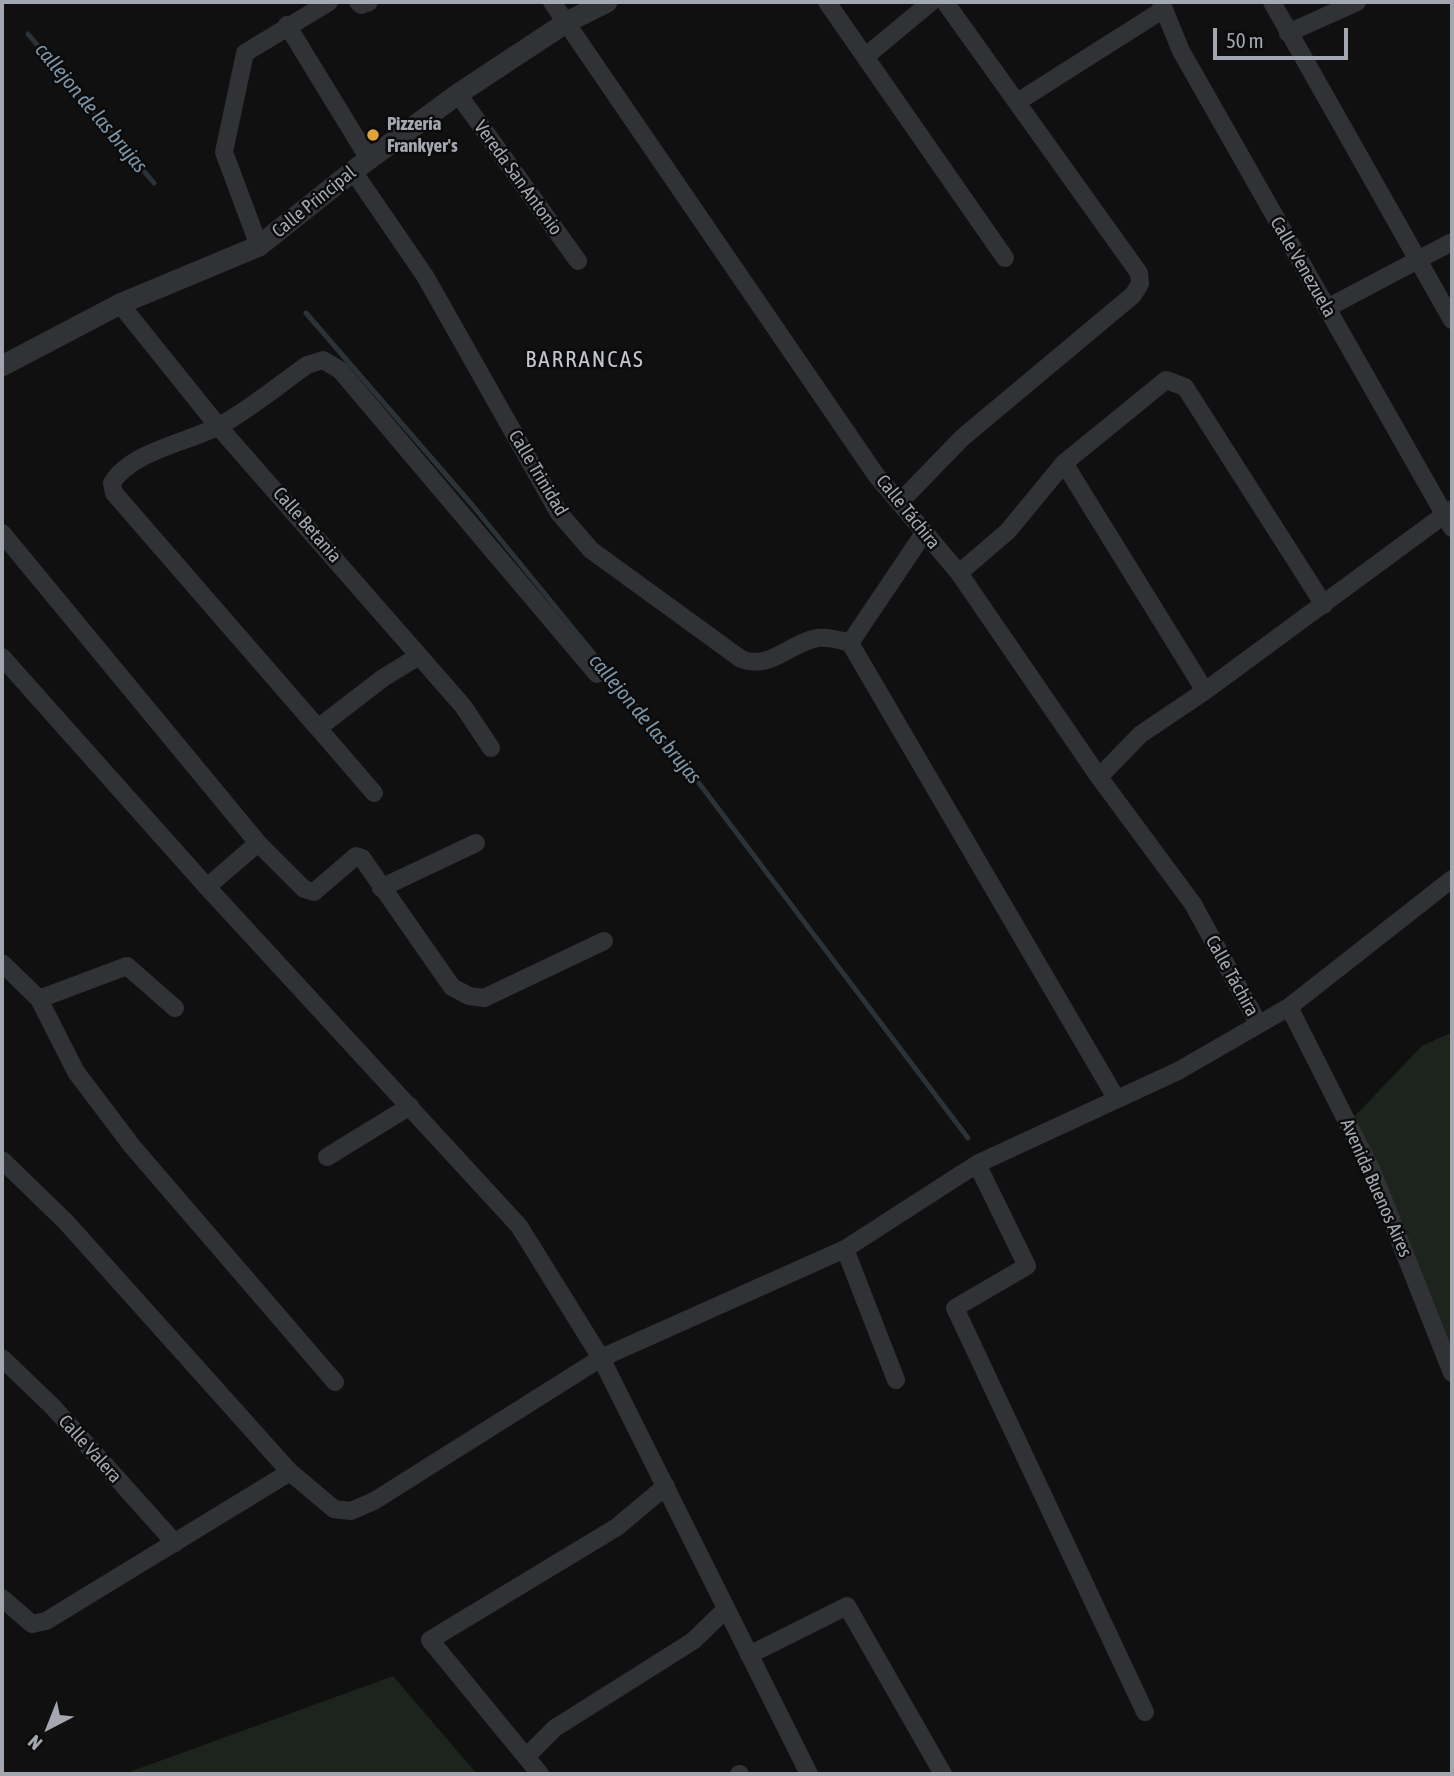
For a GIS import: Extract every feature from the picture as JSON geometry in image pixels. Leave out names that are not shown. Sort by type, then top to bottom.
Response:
[{"type":"street","points":[[259,246],[224,152],[245,54],[287,25],[329,2]]},
{"type":"street","points":[[358,2],[361,5],[369,2]]},
{"type":"street","name":"Calle Táchira","points":[[552,2],[876,475],[959,573],[1099,777],[1193,904],[1258,1023]]},
{"type":"street","name":"Calle Principal","points":[[2,366],[120,304],[259,246],[361,165],[458,94],[567,22],[607,2]]},
{"type":"street","points":[[827,2],[1006,258]]},
{"type":"street","points":[[866,56],[931,2]]},
{"type":"street","points":[[900,502],[962,438],[1133,295],[1140,284],[1139,273],[1019,101],[945,2]]},
{"type":"street","points":[[1272,2],[1452,320]]},
{"type":"street","points":[[1288,33],[1357,2]]},
{"type":"street","points":[[1019,101],[1163,5]]},
{"type":"street","name":"Calle Venezuela","points":[[1163,5],[1181,51],[1450,517]]},
{"type":"street","points":[[287,25],[361,165]]},
{"type":"street","name":"Vereda San Antonio","points":[[458,94],[578,261]]},
{"type":"street","name":"Calle Trinidad","points":[[361,165],[559,513],[591,550],[741,659],[753,664],[766,662],[815,638],[832,638],[850,643]]},
{"type":"street","points":[[1327,308],[1452,242]]},
{"type":"street","name":"Calle Betania","points":[[120,304],[218,426],[463,706],[491,748]]},
{"type":"street","points":[[374,793],[114,493],[112,483],[118,472],[171,444],[218,426],[307,365],[323,360],[340,370],[597,674]]},
{"type":"street","points":[[959,573],[1008,531],[1064,463],[1166,380],[1175,381],[1185,387],[1324,605]]},
{"type":"street","points":[[1064,463],[1205,691]]},
{"type":"street","points":[[1099,777],[1141,734],[1450,517]]},
{"type":"street","points":[[2,533],[258,843],[309,892],[359,856],[453,987],[469,996],[484,998],[604,941]]},
{"type":"street","points":[[924,533],[850,643],[1116,1098]]},
{"type":"street","points":[[318,728],[383,678],[419,656]]},
{"type":"street","points":[[2,657],[207,887],[519,1226],[601,1358],[810,1774]]},
{"type":"street","points":[[207,887],[258,843]]},
{"type":"street","points":[[381,888],[476,843]]},
{"type":"street","points":[[2,1160],[66,1222],[290,1472],[334,1508],[351,1511],[373,1501],[601,1358],[845,1249],[977,1164],[1178,1071],[1289,1007],[1452,879]]},
{"type":"street","points":[[2,963],[39,999],[76,1072],[132,1146],[335,1382]]},
{"type":"street","points":[[39,999],[127,965],[175,1008]]},
{"type":"street","name":"Avenida Buenos Aires","points":[[1289,1007],[1372,1171],[1452,1373]]},
{"type":"street","points":[[327,1157],[410,1106]]},
{"type":"street","points":[[977,1164],[1027,1266],[955,1308],[1144,1712]]},
{"type":"street","points":[[845,1249],[896,1381]]},
{"type":"street","name":"Calle Valera","points":[[2,1358],[53,1407],[175,1543]]},
{"type":"street","points":[[2,1598],[32,1624],[46,1621],[290,1472]]},
{"type":"street","points":[[540,1774],[430,1640],[617,1527],[666,1486]]},
{"type":"street","points":[[749,1656],[847,1606],[943,1774]]},
{"type":"street","points":[[526,1757],[555,1728],[693,1641],[726,1608]]},
{"type":"shaded area","points":[[1452,1032],[1452,1373],[1348,1123],[1422,1046]]},
{"type":"shaded area","points":[[393,1676],[477,1774],[124,1774]]},
{"type":"waterway","name":"callejon de las brujas","points":[[28,34],[154,183]]},
{"type":"waterway","name":"callejon de las brujas","points":[[306,313],[473,506],[692,774],[968,1138]]},
{"type":"place","name":"Pizzería Frankyer's","points":[[373,135]]},
{"type":"district","name":"BARRANCAS","points":[[585,360]]}]
